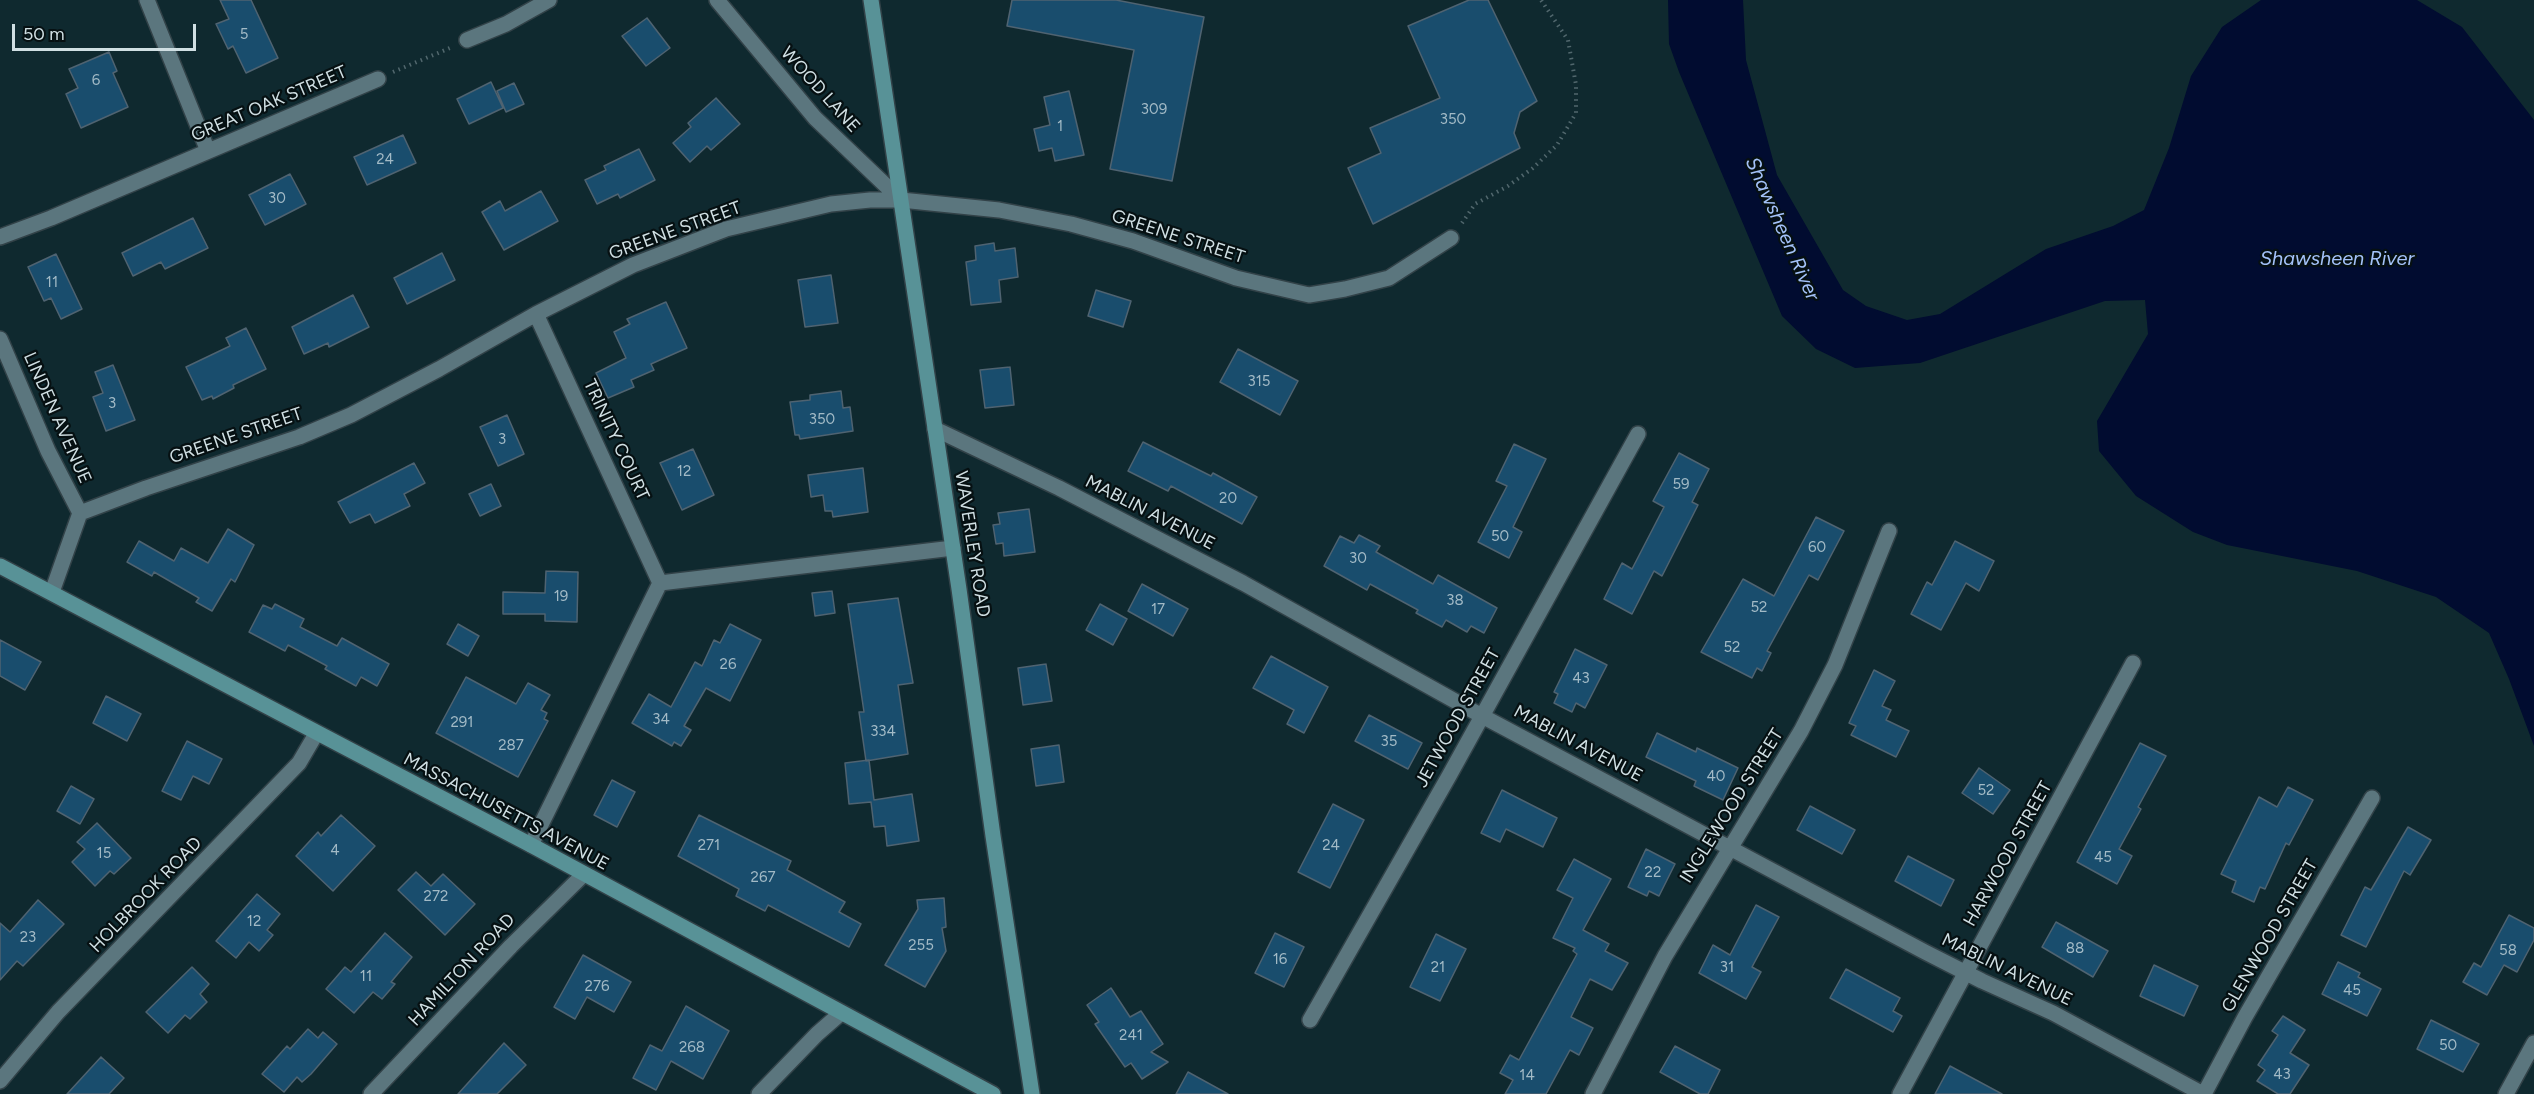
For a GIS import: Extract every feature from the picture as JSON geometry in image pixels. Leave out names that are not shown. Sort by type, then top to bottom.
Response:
[{"type":"main road","name":"WAVERLEY ROAD","points":[[871,0],[1032,1094]]},
{"type":"main road","name":"MASSACHUSETTS AVENUE","points":[[0,566],[531,845],[993,1094]]},
{"type":"street","points":[[147,0],[208,151]]},
{"type":"street","points":[[467,40],[506,24],[549,0]]},
{"type":"street","name":"WOOD LANE","points":[[717,0],[815,118],[901,200]]},
{"type":"street","name":"GREAT OAK STREET","points":[[0,237],[51,218],[378,79]]},
{"type":"street","name":"GREENE STREET","points":[[80,513],[299,437],[351,415],[536,314],[633,265],[726,229],[831,204],[901,200],[992,208],[1071,224],[1133,241],[1236,278],[1309,295],[1389,278],[1451,238]]},
{"type":"street","name":"TRINITY COURT","points":[[536,314],[660,583]]},
{"type":"street","name":"LINDEN AVENUE","points":[[0,339],[48,451],[80,513]]},
{"type":"street","name":"MABLIN AVENUE","points":[[935,429],[1059,488],[1243,583],[1482,716],[1966,973],[2053,1013],[2203,1094]]},
{"type":"street","name":"JETWOOD STREET","points":[[1310,1020],[1638,434]]},
{"type":"street","points":[[52,592],[80,513]]},
{"type":"street","name":"INGLEWOOD STREET","points":[[1593,1094],[1665,956],[1790,752],[1832,674],[1889,531]]},
{"type":"street","points":[[531,845],[660,583],[953,548]]},
{"type":"street","name":"HARWOOD STREET","points":[[1900,1094],[2133,663]]},
{"type":"street","name":"HOLBROOK ROAD","points":[[0,1081],[58,1012],[214,854],[299,763],[316,734]]},
{"type":"street","name":"GLENWOOD STREET","points":[[2203,1094],[2372,798]]},
{"type":"street","name":"HAMILTON ROAD","points":[[370,1094],[511,946],[584,874]]},
{"type":"street","points":[[759,1094],[841,1013]]},
{"type":"street","points":[[2506,1094],[2534,1043]]},
{"type":"path","points":[[1451,238],[1475,204],[1508,186],[1533,168],[1557,145],[1576,113],[1576,85],[1568,40],[1541,0]]},
{"type":"path","points":[[378,79],[467,40]]},
{"type":"water","name":"Shawsheen River","points":[[1668,0],[1743,0],[1746,60],[1777,175],[1843,290],[1866,306],[1907,320],[1940,314],[2046,249],[2113,226],[2144,210],[2169,148],[2191,76],[2222,27],[2261,0],[2417,0],[2462,27],[2534,120],[2534,746],[2489,633],[2436,597],[2357,571],[2227,545],[2193,532],[2136,496],[2099,451],[2097,421],[2148,334],[2145,300],[2105,301],[1920,363],[1855,368],[1816,349],[1782,316],[1679,72],[1669,44]]},
{"type":"building","points":[[220,0],[251,0],[278,58],[246,73],[233,46],[228,49],[216,24],[229,19]]},
{"type":"building","points":[[1012,0],[1116,0],[1204,17],[1172,181],[1110,169],[1134,50],[1007,26]]},
{"type":"building","points":[[1469,0],[1488,0],[1537,101],[1520,112],[1514,133],[1520,148],[1373,224],[1348,168],[1381,153],[1370,128],[1440,98],[1408,26]]},
{"type":"building","points":[[647,18],[670,48],[646,66],[622,36]]},
{"type":"building","points":[[109,52],[117,71],[113,73],[128,107],[81,128],[66,94],[78,88],[69,69]]},
{"type":"building","points":[[491,82],[503,108],[469,124],[457,99]]},
{"type":"building","points":[[514,83],[524,104],[506,112],[497,91]]},
{"type":"building","points":[[1069,91],[1084,155],[1055,161],[1052,148],[1039,151],[1034,129],[1050,125],[1044,97]]},
{"type":"building","points":[[716,98],[740,124],[711,150],[707,146],[690,162],[673,143],[691,127],[688,123]]},
{"type":"building","points":[[403,135],[416,163],[367,185],[354,157]]},
{"type":"building","points":[[639,149],[655,180],[620,198],[618,194],[597,204],[585,180],[606,170],[604,166]]},
{"type":"building","points":[[290,174],[306,204],[265,225],[249,195]]},
{"type":"building","points":[[541,191],[558,221],[504,250],[482,212],[500,201],[505,211]]},
{"type":"building","points":[[193,218],[208,248],[165,269],[161,262],[133,276],[122,253]]},
{"type":"building","points":[[994,243],[995,251],[1015,248],[1018,277],[999,280],[1001,302],[971,305],[966,262],[976,260],[975,246]]},
{"type":"building","points":[[442,253],[455,280],[407,304],[394,278]]},
{"type":"building","points":[[56,254],[82,309],[61,319],[51,298],[44,301],[28,267]]},
{"type":"building","points":[[831,275],[838,323],[805,327],[798,280]]},
{"type":"building","points":[[1096,290],[1131,301],[1123,327],[1088,316]]},
{"type":"building","points":[[353,295],[369,327],[329,347],[328,343],[304,354],[292,327]]},
{"type":"building","points":[[666,302],[687,348],[651,364],[654,370],[631,380],[634,387],[608,398],[596,373],[626,358],[614,332],[630,324],[627,319]]},
{"type":"building","points":[[246,328],[266,369],[233,385],[234,388],[213,399],[212,396],[202,400],[186,367],[230,346],[226,338]]},
{"type":"building","points":[[1238,349],[1298,381],[1280,415],[1220,382]]},
{"type":"building","points":[[113,365],[135,420],[106,431],[93,397],[103,393],[95,372]]},
{"type":"building","points":[[1010,367],[1014,405],[985,408],[980,370]]},
{"type":"building","points":[[841,391],[843,408],[850,407],[853,431],[800,439],[799,435],[795,435],[790,402],[810,400],[810,395]]},
{"type":"building","points":[[507,415],[524,454],[498,466],[480,427]]},
{"type":"building","points":[[1143,442],[1211,476],[1213,473],[1257,497],[1242,524],[1171,486],[1168,491],[1128,471]]},
{"type":"building","points":[[1514,444],[1546,459],[1513,527],[1522,532],[1509,558],[1478,542],[1507,486],[1496,481]]},
{"type":"building","points":[[693,449],[714,495],[682,510],[660,463]]},
{"type":"building","points":[[1679,453],[1709,469],[1692,502],[1698,505],[1662,576],[1654,571],[1632,614],[1604,599],[1622,563],[1632,569],[1664,507],[1653,501]]},
{"type":"building","points":[[414,463],[425,483],[404,494],[410,506],[375,523],[370,514],[350,523],[338,502]]},
{"type":"building","points":[[863,468],[868,512],[833,517],[832,511],[825,511],[823,495],[811,497],[808,475]]},
{"type":"building","points":[[491,484],[501,506],[480,516],[469,494]]},
{"type":"building","points":[[1029,509],[1035,552],[1004,556],[1003,543],[996,544],[993,525],[1000,524],[998,513]]},
{"type":"building","points":[[1816,517],[1844,531],[1818,580],[1809,575],[1767,651],[1771,653],[1762,671],[1757,668],[1752,678],[1701,652],[1743,579],[1774,596]]},
{"type":"building","points":[[228,529],[254,545],[235,582],[231,579],[212,611],[196,602],[199,598],[154,572],[152,576],[127,562],[139,541],[174,561],[181,548],[208,563]]},
{"type":"building","points":[[1359,535],[1380,546],[1376,552],[1433,584],[1438,575],[1497,608],[1484,633],[1471,626],[1467,632],[1446,620],[1442,627],[1416,613],[1418,610],[1370,584],[1367,590],[1324,566],[1340,536],[1354,543]]},
{"type":"building","points":[[1955,541],[1994,561],[1979,591],[1966,583],[1941,630],[1911,614],[1927,582],[1932,585]]},
{"type":"building","points":[[546,571],[578,572],[577,622],[545,621],[545,614],[503,614],[503,592],[545,593]]},
{"type":"building","points":[[1142,584],[1188,609],[1173,636],[1128,611]]},
{"type":"building","points":[[832,591],[835,613],[815,616],[812,593]]},
{"type":"building","points":[[898,598],[913,683],[898,685],[908,754],[866,761],[859,712],[864,712],[848,604]]},
{"type":"building","points":[[275,604],[304,619],[300,627],[337,646],[342,638],[389,664],[377,686],[361,677],[356,686],[325,669],[327,666],[288,645],[285,651],[249,632],[263,605],[272,609]]},
{"type":"building","points":[[1100,604],[1127,619],[1113,645],[1086,630]]},
{"type":"building","points":[[458,624],[479,636],[468,656],[447,644]]},
{"type":"building","points":[[730,624],[761,640],[730,701],[706,688],[684,726],[691,730],[681,746],[674,742],[672,746],[632,723],[649,694],[671,707],[695,662],[702,666],[714,640],[720,643]]},
{"type":"building","points":[[0,640],[41,662],[25,690],[0,676]]},
{"type":"building","points":[[1575,649],[1607,665],[1585,708],[1576,703],[1572,712],[1554,703],[1558,694],[1554,692]]},
{"type":"building","points":[[1271,656],[1328,687],[1304,733],[1287,724],[1294,710],[1253,688]]},
{"type":"building","points":[[1046,664],[1052,701],[1023,705],[1018,668]]},
{"type":"building","points":[[1874,670],[1895,681],[1882,706],[1891,710],[1886,720],[1909,731],[1896,757],[1851,735],[1856,726],[1849,723]]},
{"type":"building","points":[[466,677],[516,704],[528,683],[550,695],[541,710],[547,713],[544,719],[548,721],[518,777],[436,733]]},
{"type":"building","points":[[106,696],[141,714],[127,741],[93,723]]},
{"type":"building","points":[[1369,715],[1422,743],[1408,769],[1355,741]]},
{"type":"building","points":[[1657,733],[1696,752],[1697,748],[1738,768],[1723,800],[1694,786],[1696,781],[1646,757]]},
{"type":"building","points":[[187,741],[222,759],[209,784],[193,776],[181,800],[162,791]]},
{"type":"building","points":[[2140,743],[2166,756],[2138,807],[2141,809],[2119,849],[2132,856],[2117,884],[2077,862]]},
{"type":"building","points":[[1059,745],[1064,782],[1036,786],[1031,749]]},
{"type":"building","points":[[869,760],[874,800],[912,794],[919,841],[887,846],[885,826],[874,827],[871,802],[849,804],[845,763]]},
{"type":"building","points":[[1979,768],[2010,790],[1993,814],[1962,793]]},
{"type":"building","points":[[612,780],[635,792],[617,827],[594,815]]},
{"type":"building","points":[[71,786],[94,799],[80,824],[57,811]]},
{"type":"building","points":[[2288,787],[2313,800],[2289,845],[2286,843],[2265,889],[2260,887],[2254,902],[2232,892],[2236,881],[2221,874],[2259,797],[2277,807]]},
{"type":"building","points":[[1502,790],[1557,818],[1543,847],[1506,829],[1500,842],[1481,833]]},
{"type":"building","points":[[1333,804],[1364,820],[1330,888],[1298,872]]},
{"type":"building","points":[[1810,806],[1855,830],[1842,854],[1797,830]]},
{"type":"building","points":[[341,815],[375,846],[333,891],[296,856],[318,832],[321,836]]},
{"type":"building","points":[[699,815],[791,861],[787,870],[845,902],[839,912],[861,924],[849,947],[768,905],[765,911],[736,896],[739,889],[678,856]]},
{"type":"building","points":[[97,823],[131,858],[114,874],[110,871],[95,886],[72,862],[85,849],[77,842]]},
{"type":"building","points":[[2408,827],[2431,840],[2410,875],[2404,871],[2366,947],[2341,935],[2365,887],[2371,890]]},
{"type":"building","points":[[1646,849],[1675,864],[1659,896],[1649,891],[1647,896],[1628,887]]},
{"type":"building","points":[[1908,856],[1954,880],[1941,906],[1895,881]]},
{"type":"building","points":[[1574,859],[1611,879],[1583,930],[1609,944],[1605,951],[1628,963],[1612,990],[1590,979],[1571,1017],[1593,1028],[1579,1055],[1570,1050],[1546,1094],[1505,1094],[1513,1080],[1500,1073],[1510,1055],[1519,1060],[1577,954],[1573,951],[1575,948],[1553,938],[1573,898],[1557,890]]},
{"type":"building","points":[[416,872],[431,886],[443,874],[475,904],[445,935],[398,890]]},
{"type":"building","points":[[257,894],[280,914],[267,930],[273,935],[259,951],[249,942],[236,958],[216,941]]},
{"type":"building","points":[[944,898],[946,927],[942,928],[946,951],[925,987],[885,965],[918,909],[917,900]]},
{"type":"building","points":[[38,900],[64,924],[23,966],[17,961],[0,980],[0,923],[10,932]]},
{"type":"building","points":[[1756,905],[1779,917],[1752,967],[1761,972],[1746,999],[1699,973],[1713,945],[1730,955]]},
{"type":"building","points":[[2509,915],[2534,928],[2534,940],[2517,972],[2504,965],[2487,995],[2463,982],[2474,963],[2481,967]]},
{"type":"building","points":[[2056,922],[2108,951],[2093,977],[2042,947]]},
{"type":"building","points":[[385,933],[412,957],[391,982],[395,984],[382,999],[373,992],[354,1013],[326,989],[345,967],[351,972]]},
{"type":"building","points":[[1275,933],[1304,947],[1284,987],[1255,973]]},
{"type":"building","points":[[1436,934],[1466,949],[1440,1001],[1410,987]]},
{"type":"building","points":[[583,955],[631,982],[614,1012],[587,997],[575,1019],[554,1007]]},
{"type":"building","points":[[2338,962],[2360,973],[2358,977],[2381,989],[2367,1016],[2322,994]]},
{"type":"building","points":[[2154,965],[2198,986],[2184,1016],[2140,996]]},
{"type":"building","points":[[192,967],[209,984],[200,994],[207,1002],[190,1019],[185,1015],[168,1033],[146,1012]]},
{"type":"building","points":[[1846,969],[1900,998],[1893,1011],[1902,1016],[1893,1032],[1830,998]]},
{"type":"building","points":[[1111,988],[1130,1017],[1141,1011],[1163,1044],[1151,1052],[1168,1062],[1142,1079],[1131,1063],[1125,1067],[1095,1024],[1099,1022],[1087,1005]]},
{"type":"building","points":[[686,1006],[729,1031],[703,1079],[671,1061],[656,1090],[633,1078],[650,1045],[662,1051]]},
{"type":"building","points":[[2283,1016],[2305,1030],[2290,1053],[2309,1065],[2290,1094],[2278,1094],[2257,1081],[2265,1070],[2258,1065],[2278,1035],[2272,1031]]},
{"type":"building","points":[[2431,1020],[2479,1044],[2463,1072],[2417,1049]]},
{"type":"building","points":[[308,1029],[318,1038],[323,1032],[337,1044],[311,1074],[302,1082],[297,1077],[284,1092],[262,1074],[287,1046],[290,1049]]},
{"type":"building","points":[[504,1043],[526,1065],[497,1094],[458,1094]]},
{"type":"building","points":[[1675,1046],[1720,1070],[1708,1094],[1700,1094],[1660,1072]]},
{"type":"building","points":[[101,1057],[124,1078],[109,1094],[67,1094]]},
{"type":"building","points":[[1950,1066],[2002,1094],[1935,1094]]},
{"type":"building","points":[[1188,1072],[1228,1094],[1176,1094]]}]
